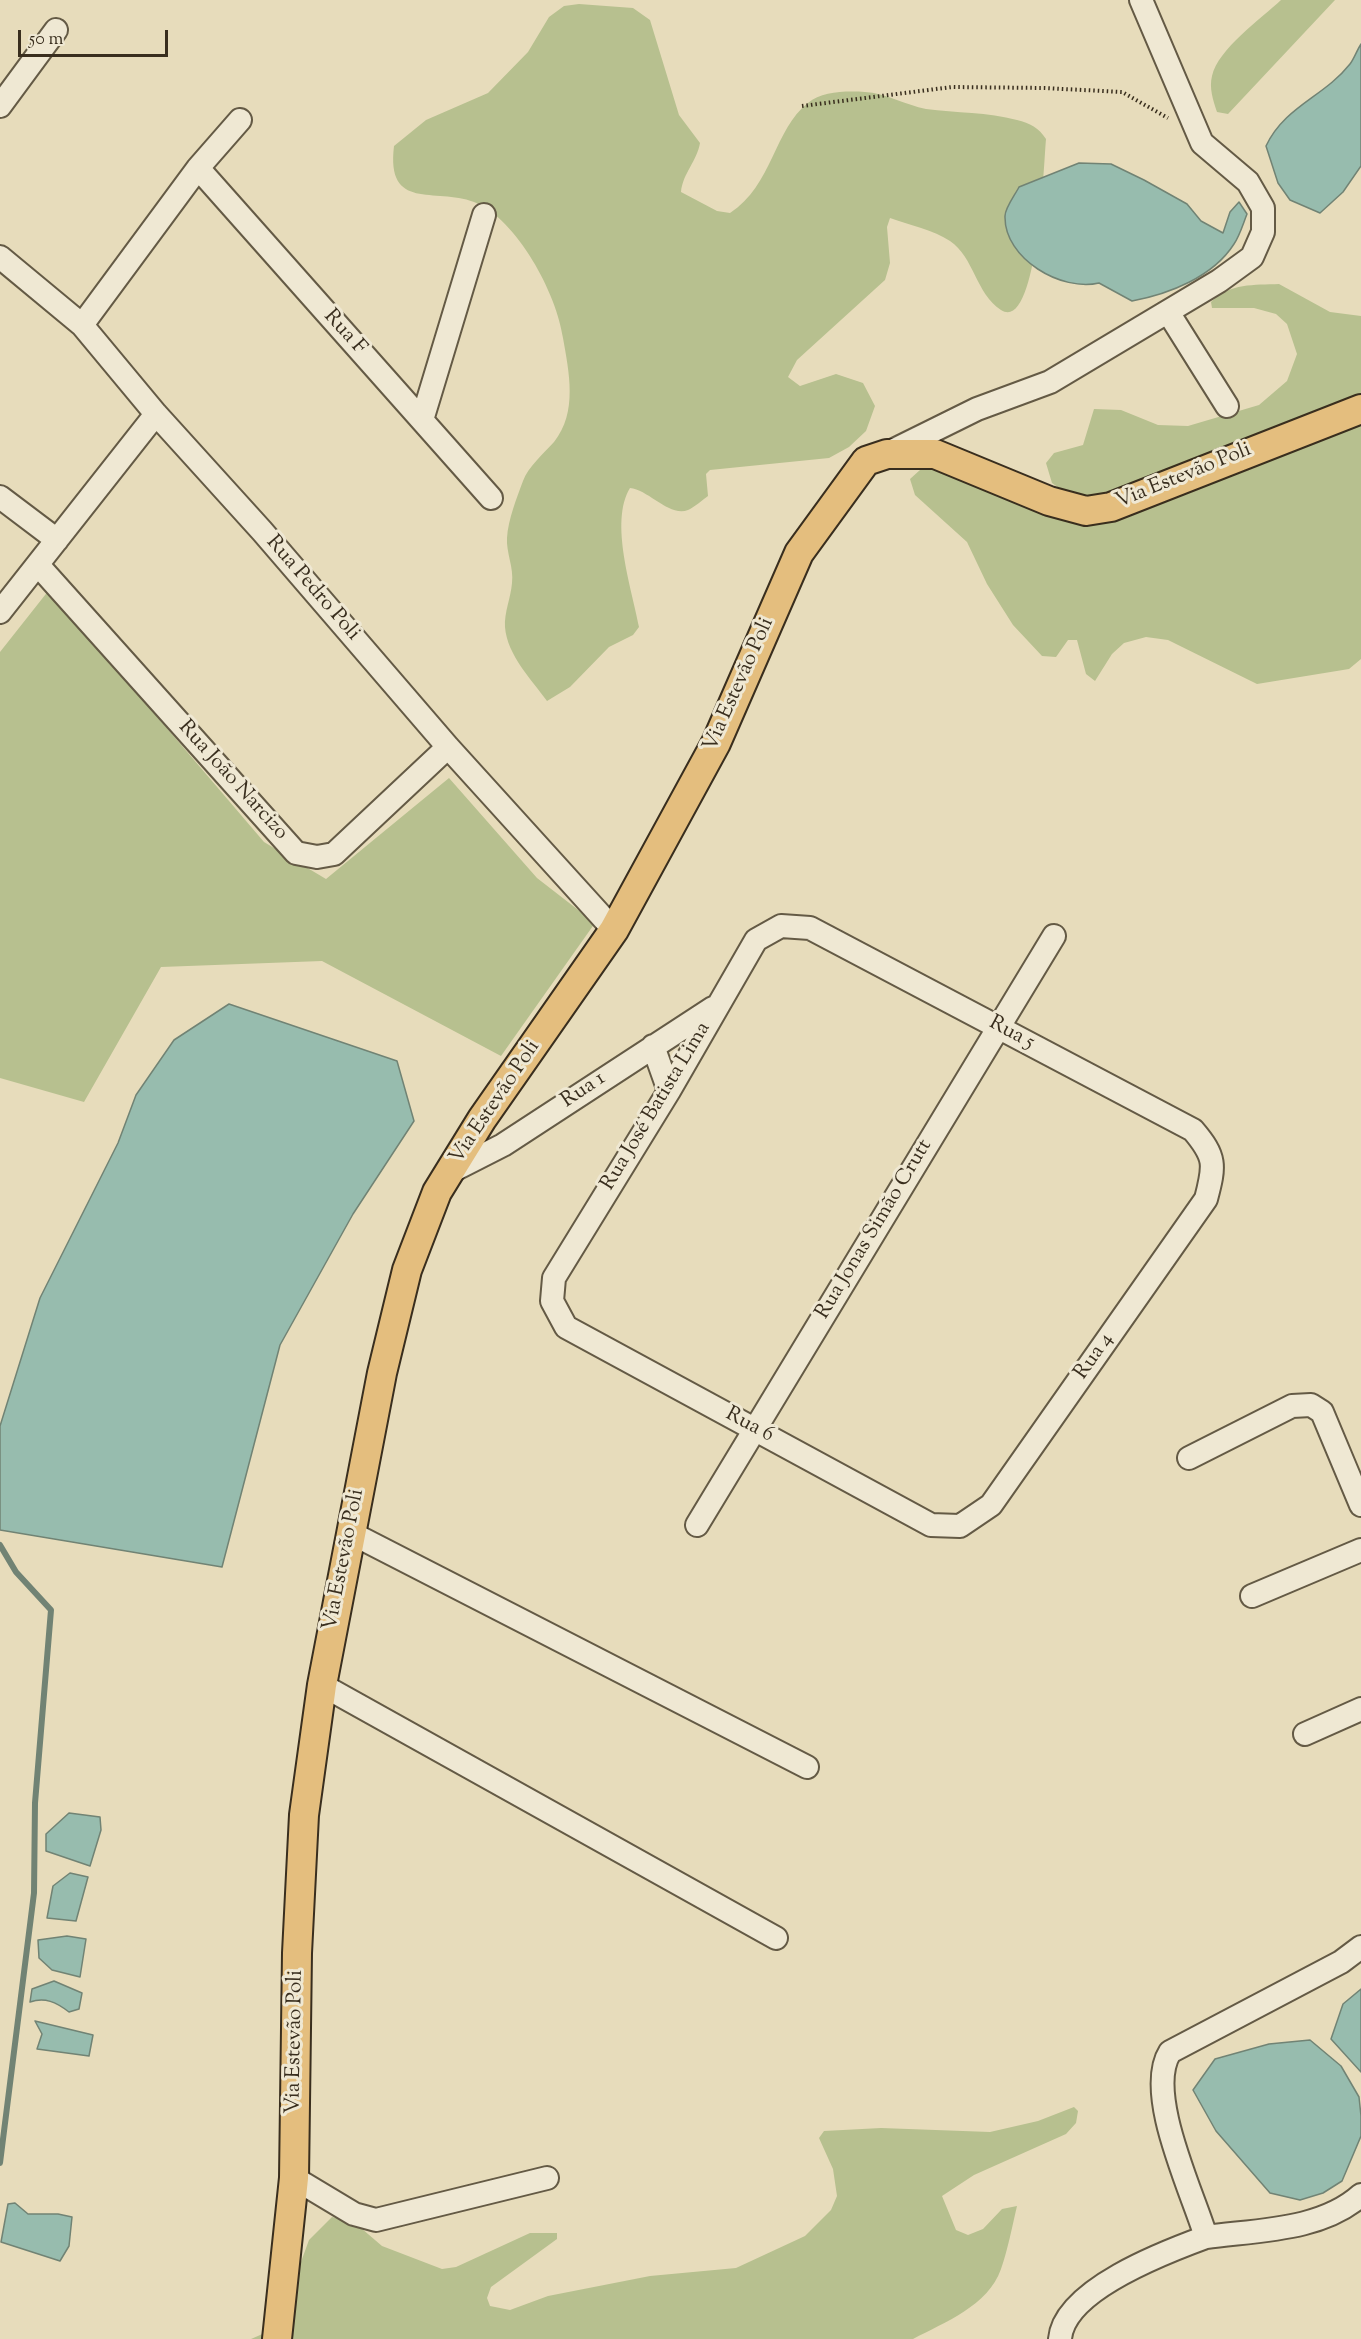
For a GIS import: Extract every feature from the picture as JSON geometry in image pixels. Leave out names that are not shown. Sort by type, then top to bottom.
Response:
[{"type":"main road","name":"Via Estevão Poli","points":[[277,2339],[294,2178],[297,1953],[304,1815],[322,1685],[349,1532],[381,1373],[407,1270],[437,1192],[482,1119],[614,930],[716,743],[799,553],[866,461],[887,454],[935,454],[1049,501],[1086,511],[1111,507],[1361,410]]},
{"type":"street","points":[[887,454],[977,408],[1050,382],[1219,281],[1252,256],[1263,232],[1263,208],[1248,182],[1202,143],[1142,5]]},
{"type":"street","points":[[0,106],[56,30]]},
{"type":"street","points":[[82,325],[198,168],[240,120]]},
{"type":"street","name":"Rua F","points":[[198,168],[491,498]]},
{"type":"street","points":[[422,420],[484,215]]},
{"type":"street","name":"Rua Pedro Poli","points":[[0,257],[82,325],[156,414],[262,531],[448,747],[614,930]]},
{"type":"street","points":[[1168,312],[1227,406]]},
{"type":"street","points":[[0,612],[156,414]]},
{"type":"street","points":[[0,497],[57,540]]},
{"type":"street","name":"Rua João Narcizo","points":[[38,565],[296,853],[317,857],[334,854],[448,747]]},
{"type":"street","name":"Rua José Batista Lima","points":[[552,1301],[554,1278],[669,1091],[756,940],[781,926]]},
{"type":"street","name":"Rua 5","points":[[781,926],[810,928],[1193,1130],[1210,1150],[1212,1175]]},
{"type":"street","name":"Rua Jonas Simão Crutt","points":[[697,1525],[1054,936]]},
{"type":"street","name":"Rua 1","points":[[450,1172],[503,1145],[716,1006]]},
{"type":"street","points":[[653,1046],[669,1091]]},
{"type":"street","name":"Rua 4","points":[[960,1526],[991,1505],[1206,1199],[1212,1175]]},
{"type":"street","name":"Rua 6","points":[[552,1301],[566,1327],[931,1525],[960,1526]]},
{"type":"street","points":[[1189,1458],[1292,1406],[1311,1405],[1322,1412],[1361,1505]]},
{"type":"street","points":[[349,1532],[807,1767]]},
{"type":"street","points":[[1252,1596],[1361,1550]]},
{"type":"street","points":[[322,1685],[776,1938]]},
{"type":"street","points":[[1305,1734],[1361,1710]]},
{"type":"street","points":[[1206,2236],[1167,2124],[1163,2083],[1166,2059],[1177,2047],[1341,1962],[1361,1947]]},
{"type":"street","points":[[294,2178],[354,2214],[376,2220],[547,2178]]},
{"type":"street","points":[[1060,2339],[1071,2310],[1091,2292],[1206,2236],[1314,2220],[1342,2210],[1361,2195]]},
{"type":"path","points":[[802,106],[952,87],[1044,88],[1122,92],[1170,119]]},
{"type":"green space","points":[[1281,0],[1335,0],[1228,114],[1217,112],[1211,85],[1212,76],[1222,55]]},
{"type":"green space","points":[[579,4],[633,8],[650,20],[679,115],[700,143],[684,179],[681,192],[717,211],[730,213],[744,201],[756,188],[797,114],[814,99],[827,94],[873,93],[926,109],[1006,117],[1030,124],[1046,139],[1037,241],[1031,272],[1023,296],[1013,310],[1001,310],[993,303],[980,285],[965,256],[950,241],[929,231],[890,218],[887,227],[890,263],[885,280],[797,360],[788,377],[800,386],[836,374],[863,383],[875,406],[866,431],[849,447],[829,458],[710,470],[706,474],[708,496],[688,510],[681,511],[666,507],[644,493],[630,488],[624,502],[622,537],[639,627],[633,635],[609,647],[570,687],[547,701],[521,667],[507,637],[505,622],[512,577],[507,538],[513,509],[525,476],[554,442],[566,418],[570,392],[569,378],[559,320],[544,280],[505,224],[490,211],[474,202],[416,193],[406,189],[398,180],[394,167],[394,146],[426,120],[488,93],[528,52],[549,17],[564,6]]},
{"type":"green space","points":[[1279,284],[1330,312],[1361,316],[1361,659],[1349,669],[1257,684],[1168,640],[1146,637],[1124,643],[1112,654],[1095,681],[1086,674],[1077,640],[1068,640],[1056,657],[1042,656],[1013,625],[987,584],[967,542],[915,495],[910,479],[930,461],[1081,504],[1052,483],[1046,463],[1054,453],[1083,445],[1094,409],[1121,410],[1158,425],[1188,426],[1259,405],[1287,381],[1297,354],[1287,324],[1276,314],[1254,308],[1212,308],[1211,302],[1234,288]]},
{"type":"green space","points":[[49,590],[264,842],[326,879],[449,778],[537,878],[595,923],[501,1056],[322,961],[161,967],[84,1102],[0,1078],[0,652]]},
{"type":"green space","points":[[1074,2107],[1078,2111],[1076,2123],[1066,2134],[974,2175],[942,2196],[956,2230],[968,2235],[983,2229],[1002,2209],[1017,2206],[1008,2246],[995,2282],[976,2303],[964,2312],[913,2339],[251,2339],[267,2332],[279,2322],[309,2240],[332,2217],[354,2222],[382,2246],[442,2269],[456,2267],[530,2233],[557,2233],[557,2239],[491,2287],[487,2298],[490,2306],[510,2310],[548,2296],[650,2276],[736,2268],[805,2236],[831,2210],[837,2196],[833,2169],[819,2138],[824,2131],[881,2128],[990,2132],[1038,2121]]},
{"type":"shaded area","points":[[1361,44],[1361,166],[1343,192],[1320,213],[1290,200],[1278,183],[1266,146],[1283,121],[1340,75],[1351,62]]},
{"type":"shaded area","points":[[1079,163],[1111,164],[1144,180],[1187,204],[1201,221],[1223,233],[1230,212],[1239,202],[1247,214],[1236,241],[1225,256],[1202,275],[1175,289],[1132,301],[1099,283],[1069,282],[1038,269],[1025,258],[1014,246],[1007,232],[1005,213],[1019,187]]},
{"type":"shaded area","points":[[229,1004],[397,1061],[414,1121],[353,1214],[280,1345],[222,1567],[0,1530],[0,1426],[40,1298],[118,1143],[136,1095],[174,1040]]},
{"type":"shaded area","points":[[69,1813],[100,1817],[101,1830],[90,1866],[46,1851],[46,1834]]},
{"type":"shaded area","points":[[70,1873],[88,1877],[76,1921],[47,1918],[53,1886]]},
{"type":"shaded area","points":[[67,1936],[86,1939],[80,1977],[52,1970],[39,1958],[38,1940]]},
{"type":"shaded area","points":[[54,1981],[82,1993],[79,2009],[69,2012],[50,2001],[30,2002],[32,1989]]},
{"type":"shaded area","points":[[1361,1989],[1361,2072],[1331,2039],[1343,2004]]},
{"type":"shaded area","points":[[35,2021],[93,2035],[89,2056],[37,2049],[42,2034]]},
{"type":"shaded area","points":[[1310,2040],[1341,2066],[1359,2097],[1361,2136],[1342,2181],[1323,2193],[1300,2200],[1270,2193],[1216,2131],[1193,2090],[1215,2059],[1269,2044]]},
{"type":"shaded area","points":[[15,2203],[28,2214],[58,2214],[72,2217],[69,2246],[60,2261],[1,2242],[8,2204]]},
{"type":"waterway","points":[[0,1545],[16,1572],[51,1610],[35,1803],[34,1893],[0,2163]]}]
